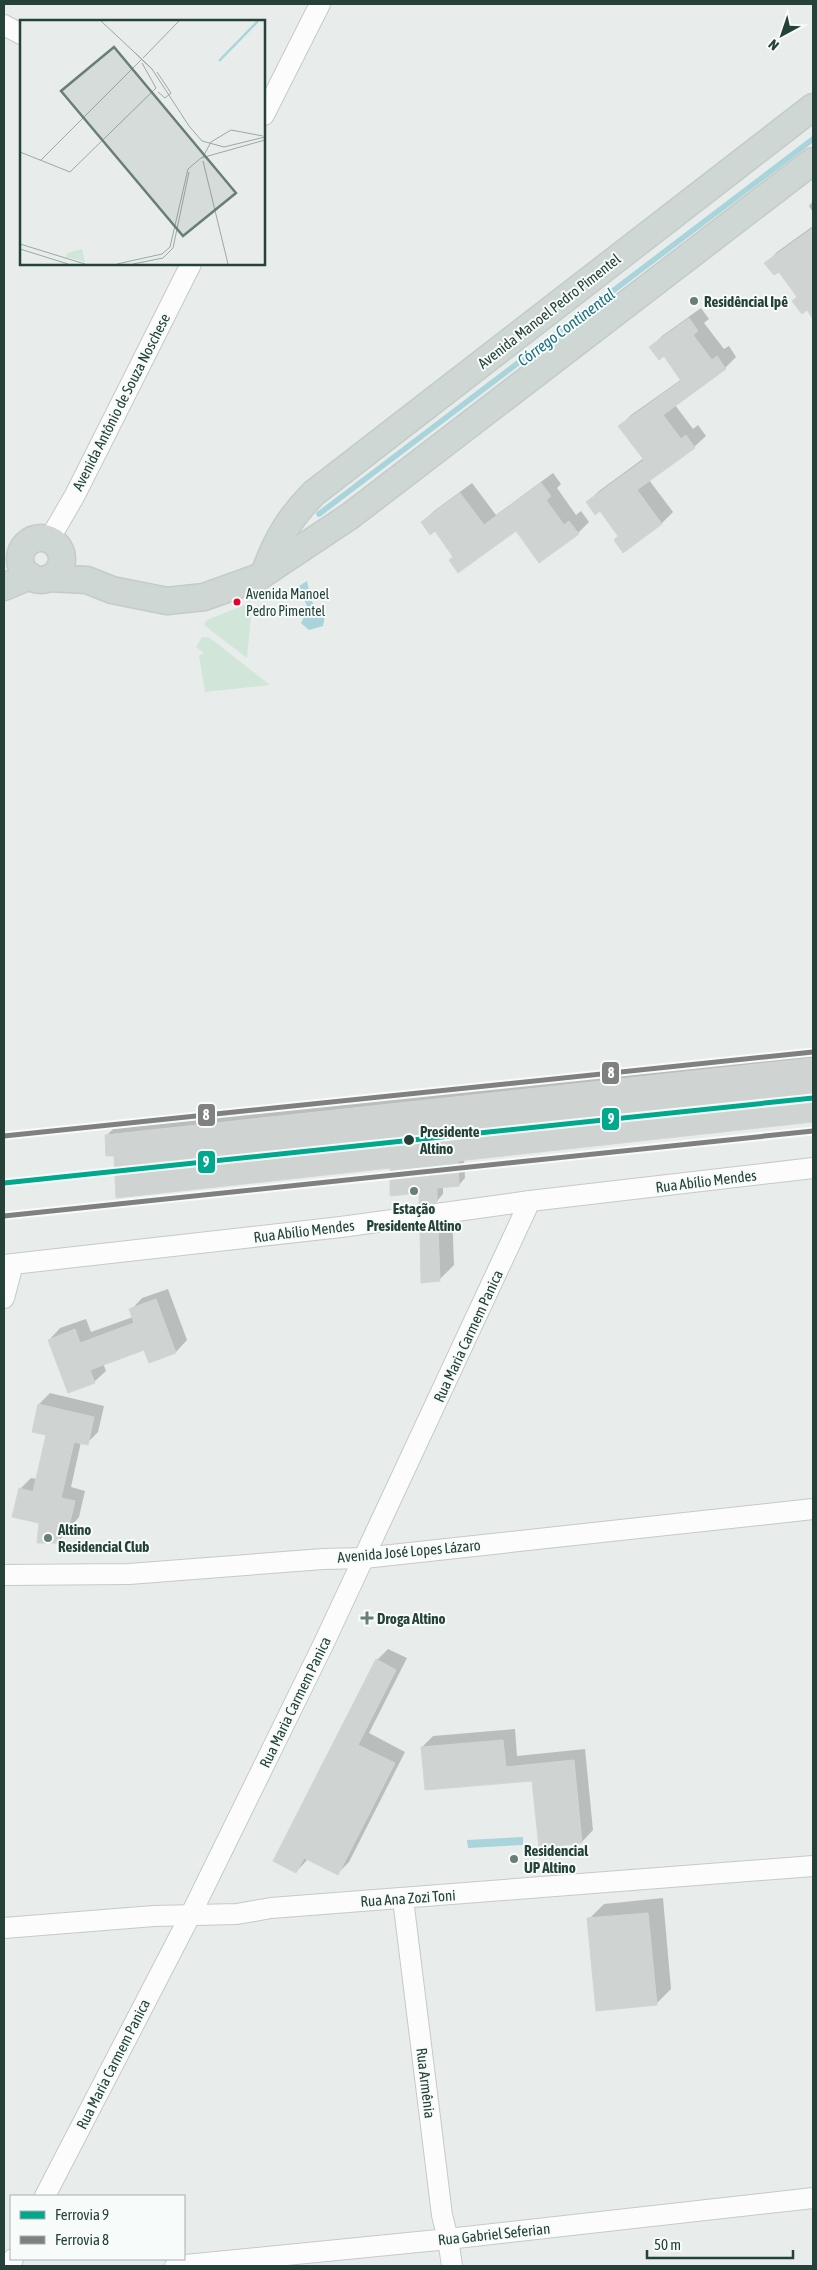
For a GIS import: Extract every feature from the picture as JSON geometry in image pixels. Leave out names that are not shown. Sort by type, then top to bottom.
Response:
[{"type":"main road","name":"Avenida Manoel Pedro Pimentel","points":[[265,572],[278,538],[289,520],[314,493],[813,107]]},
{"type":"main road","points":[[4,587],[34,558],[112,590],[167,601],[204,597],[224,591],[265,572],[350,516],[813,161]]},
{"type":"main road","points":[[289,520],[290,533],[296,552]]},
{"type":"main road","name":"Avenida Antônio de Souza Noschese","points":[[4,582],[34,558]]},
{"type":"street","points":[[265,113],[320,4]]},
{"type":"street","points":[[4,25],[20,33]]},
{"type":"street","name":"Avenida Antônio de Souza Noschese","points":[[34,558],[75,494],[190,265]]},
{"type":"street","name":"Rua Abílio Mendes","points":[[8,1264],[341,1227],[530,1201],[813,1168]]},
{"type":"street","name":"Rua Maria Carmem Panica","points":[[46,2195],[190,1916],[364,1558],[530,1201]]},
{"type":"street","points":[[4,1298],[8,1264]]},
{"type":"street","name":"Avenida José Lopes Lázaro","points":[[4,1575],[129,1574],[323,1559],[364,1558],[813,1509]]},
{"type":"street","name":"Rua Ana Zozi Toni","points":[[4,1928],[237,1914],[271,1908],[813,1866]]},
{"type":"street","name":"Rua Armênia","points":[[403,1898],[442,2215],[452,2266]]},
{"type":"street","name":"Rua Gabriel Seferian","points":[[175,2266],[448,2239],[813,2198]]},
{"type":"green space","points":[[249,603],[252,606],[247,658],[204,625],[207,620]]},
{"type":"green space","points":[[202,637],[210,638],[270,685],[205,692],[199,656],[204,653],[196,647]]},
{"type":"water","points":[[307,581],[312,601],[324,614],[325,618],[323,626],[309,630],[301,623],[308,609],[299,586]]},
{"type":"water","points":[[523,1837],[523,1845],[468,1848],[467,1840]]},
{"type":"building","points":[[813,228],[813,319],[807,310],[802,314],[792,301],[797,297],[779,272],[774,275],[764,263]]},
{"type":"building","points":[[689,318],[698,331],[693,335],[712,360],[717,356],[726,369],[663,415],[681,439],[686,435],[695,448],[637,490],[662,524],[623,553],[614,540],[618,536],[600,511],[595,515],[586,502],[644,460],[618,426],[681,381],[664,356],[659,360],[649,347]]},
{"type":"building","points":[[541,483],[551,496],[546,500],[564,525],[569,521],[579,534],[539,563],[516,531],[458,573],[449,560],[453,557],[435,531],[430,535],[421,522],[460,493],[484,525]]},
{"type":"building","points":[[813,1058],[813,1122],[458,1161],[459,1186],[437,1188],[437,1202],[419,1204],[419,1193],[390,1196],[390,1168],[116,1198],[114,1156],[106,1156],[105,1135]]},
{"type":"building","points":[[438,1226],[440,1281],[421,1283],[420,1228]]},
{"type":"building","points":[[156,1299],[176,1353],[149,1363],[144,1350],[90,1370],[95,1383],[68,1393],[48,1340],[75,1329],[80,1343],[134,1323],[129,1309]]},
{"type":"building","points":[[38,1404],[94,1417],[88,1445],[74,1442],[61,1498],[75,1501],[68,1530],[61,1528],[59,1543],[37,1543],[39,1523],[12,1517],[19,1488],[33,1492],[46,1435],[32,1432]]},
{"type":"building","points":[[376,1659],[396,1670],[358,1745],[395,1763],[338,1875],[304,1858],[296,1873],[273,1861]]},
{"type":"building","points":[[503,1740],[506,1767],[574,1760],[582,1843],[539,1848],[532,1781],[425,1790],[421,1747]]},
{"type":"building","points":[[648,1913],[657,2005],[596,2011],[587,1918]]},
{"type":"waterway","name":"Córrego Continental","points":[[319,514],[813,139]]},
{"type":"rail line","name":"8","points":[[4,1136],[813,1052]]},
{"type":"rail line","name":"9","points":[[4,1183],[813,1098]]},
{"type":"rail line","name":"8","points":[[4,1216],[813,1131]]},
{"type":"place","name":"Residêncial Ipê","points":[[694,301]]},
{"type":"place","name":"Avenida Manoel Pedro Pimentel","points":[[237,602]]},
{"type":"place","name":"Presidente Altino","points":[[409,1140]]},
{"type":"place","name":"Estação Presidente Altino","points":[[414,1191]]},
{"type":"place","name":"Altino Residencial Club","points":[[48,1538]]},
{"type":"place","name":"Droga Altino","points":[[367,1618]]},
{"type":"place","name":"Residencial UP Altino","points":[[514,1859]]}]
